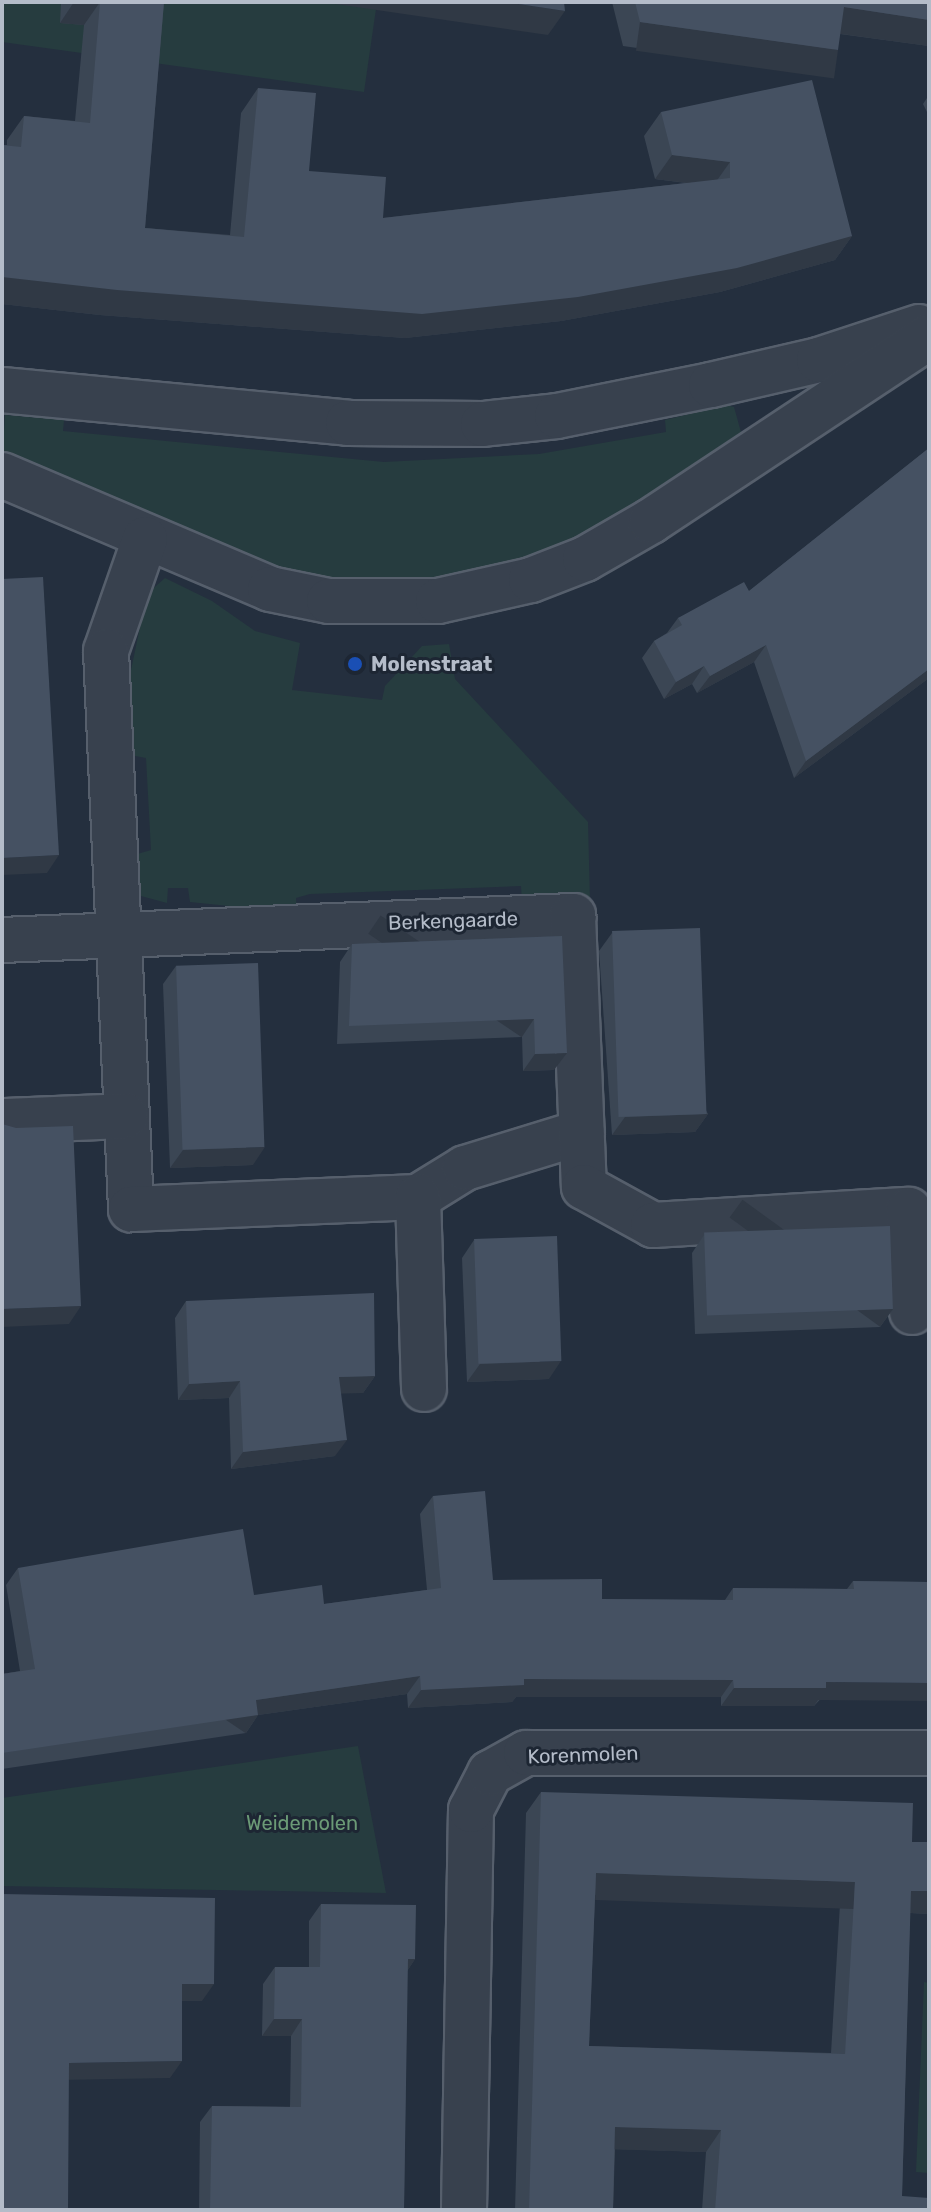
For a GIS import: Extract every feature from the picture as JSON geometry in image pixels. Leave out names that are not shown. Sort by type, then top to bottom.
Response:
[{"type":"street","points":[[2,390],[348,423],[483,424],[557,416],[711,385],[819,360],[929,323]]},
{"type":"street","points":[[2,475],[145,539],[270,589],[329,601],[438,601],[531,580],[585,559],[651,521],[929,337]]},
{"type":"street","points":[[145,539],[106,651],[131,1209],[418,1197],[465,1168],[582,1132]]},
{"type":"street","name":"Berkengaarde","points":[[2,940],[573,916],[584,1187],[653,1225],[909,1210],[912,1312]]},
{"type":"street","points":[[2,1121],[126,1116]]},
{"type":"street","points":[[418,1197],[424,1389]]},
{"type":"street","name":"Korenmolen","points":[[464,2210],[471,1810],[490,1773],[526,1753],[929,1753]]},
{"type":"green space","points":[[2,2],[377,2],[364,92],[2,42]]},
{"type":"green space","points":[[726,405],[734,407],[744,443],[627,521],[464,583],[305,582],[2,463],[5,415],[64,420],[63,431],[384,462],[539,454],[666,432],[665,420]]},
{"type":"green space","points":[[165,578],[212,601],[255,631],[300,643],[292,690],[382,700],[385,686],[422,646],[449,644],[455,679],[588,822],[590,901],[522,903],[521,886],[310,894],[296,898],[297,913],[190,902],[188,888],[168,888],[167,903],[141,896],[135,887],[134,855],[151,850],[146,758],[130,755],[131,670],[147,594]]},
{"type":"green space","name":"Weidemolen","points":[[358,1746],[386,1893],[2,1886],[2,1798]]},
{"type":"green space","points":[[924,1982],[929,1983],[929,2173],[916,2172]]},
{"type":"building","points":[[100,2],[164,2],[145,228],[244,237],[258,88],[316,93],[309,171],[386,177],[383,218],[730,178],[730,162],[672,155],[661,112],[812,80],[852,236],[737,268],[578,297],[422,314],[117,290],[2,277],[2,145],[21,147],[24,116],[90,123]]},
{"type":"building","points":[[505,2],[564,2],[565,11]]},
{"type":"building","points":[[635,2],[929,2],[929,20],[844,7],[838,50],[640,22]]},
{"type":"building","points":[[929,448],[929,669],[806,761],[766,645],[710,676],[704,666],[676,682],[654,641],[682,625],[678,618],[744,582],[749,591]]},
{"type":"building","points":[[43,577],[59,855],[2,858],[2,579]]},
{"type":"building","points":[[700,928],[706,1114],[619,1117],[612,931]]},
{"type":"building","points":[[562,936],[567,1053],[535,1054],[534,1019],[349,1026],[352,944]]},
{"type":"building","points":[[258,963],[264,1147],[182,1150],[176,966]]},
{"type":"building","points":[[2,1124],[16,1128],[73,1126],[81,1306],[2,1309]]},
{"type":"building","points":[[890,1226],[893,1309],[707,1315],[704,1232]]},
{"type":"building","points":[[557,1236],[561,1361],[478,1364],[474,1239]]},
{"type":"building","points":[[374,1293],[375,1376],[339,1377],[347,1440],[243,1452],[240,1381],[189,1384],[186,1301]]},
{"type":"building","points":[[485,1491],[493,1580],[602,1579],[602,1599],[733,1600],[733,1588],[854,1589],[853,1581],[929,1582],[929,1683],[826,1682],[826,1688],[734,1688],[733,1680],[524,1679],[524,1685],[421,1690],[420,1676],[256,1700],[258,1715],[2,1753],[2,1674],[35,1669],[18,1568],[243,1529],[254,1595],[322,1585],[324,1604],[441,1588],[433,1496]]},
{"type":"building","points":[[541,1792],[913,1803],[912,1842],[929,1842],[929,1891],[911,1891],[902,2196],[929,2198],[929,2210],[715,2210],[721,2130],[615,2127],[613,2210],[529,2210]],"holes":[[[596,1873],[855,1882],[845,2054],[589,2046]]]},
{"type":"building","points":[[2,1894],[215,1898],[214,1984],[182,1984],[182,2061],[69,2063],[68,2210],[2,2210]]},
{"type":"building","points":[[321,1904],[416,1905],[415,1959],[408,1959],[404,2210],[210,2210],[212,2106],[301,2107],[302,2019],[274,2019],[275,1967],[320,1967]]},
{"type":"place","name":"Molenstraat","points":[[355,664]]}]
